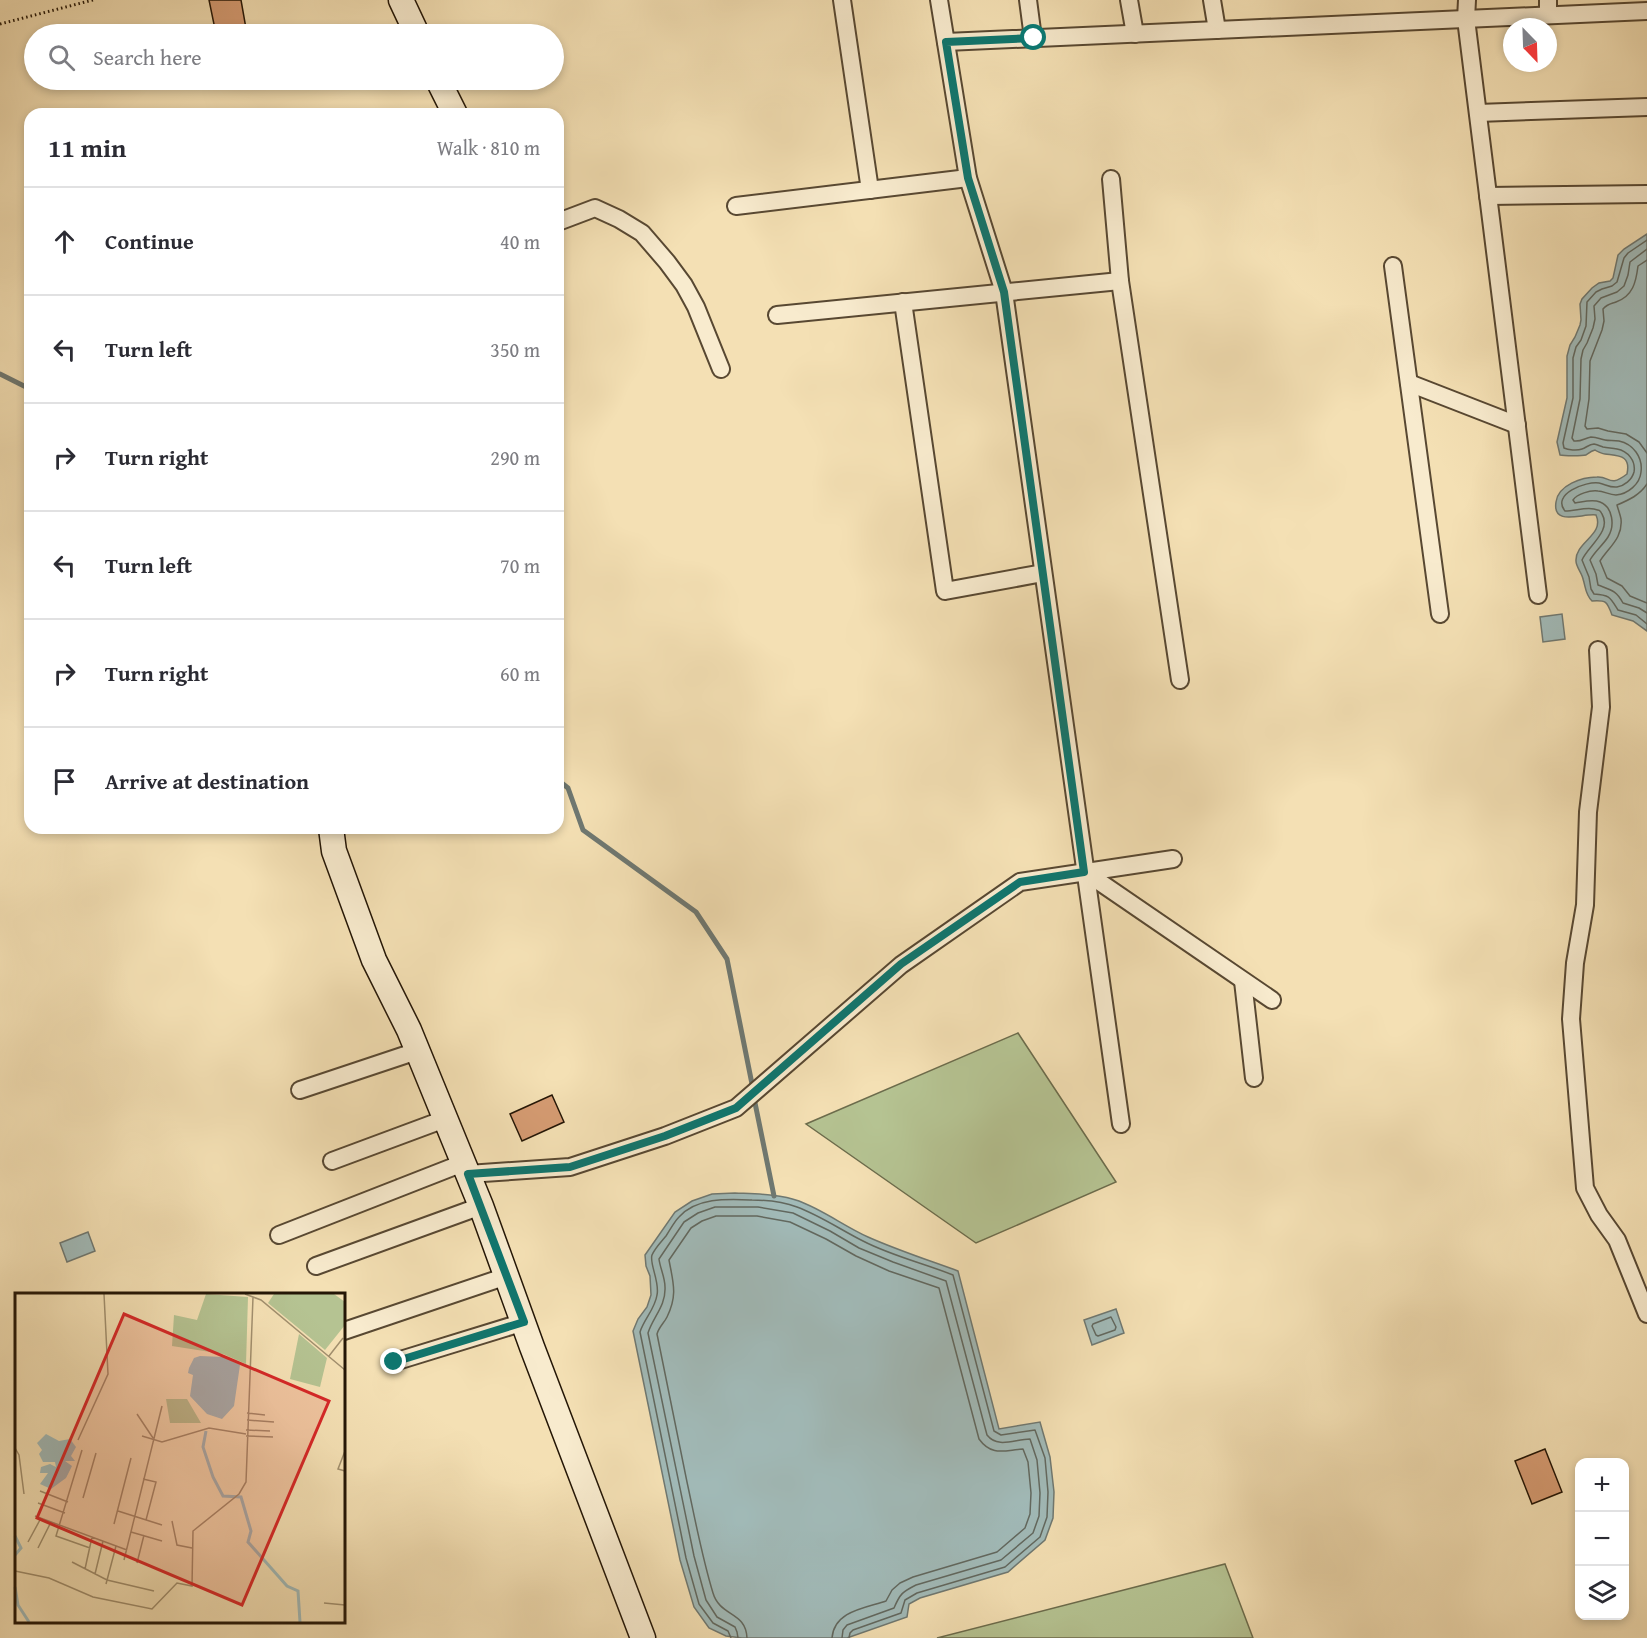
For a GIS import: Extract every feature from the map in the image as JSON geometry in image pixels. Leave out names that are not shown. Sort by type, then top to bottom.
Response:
[{"type":"street","points":[[401,0],[412,24]]},
{"type":"street","points":[[842,0],[870,190]]},
{"type":"street","points":[[939,0],[968,178],[1004,292],[1121,1124]]},
{"type":"street","points":[[1028,0],[1034,38]]},
{"type":"street","points":[[1129,0],[1134,34]]},
{"type":"street","points":[[1212,0],[1217,30]]},
{"type":"street","points":[[1467,0],[1466,19],[1539,595]]},
{"type":"street","points":[[946,42],[1466,19],[1548,8],[1627,6],[1647,11]]},
{"type":"street","points":[[443,90],[452,108]]},
{"type":"street","points":[[1478,113],[1647,107]]},
{"type":"street","points":[[736,206],[968,178]]},
{"type":"street","points":[[1111,179],[1120,281],[1180,680]]},
{"type":"street","points":[[1488,196],[1647,194]]},
{"type":"street","points":[[564,220],[595,208],[620,219],[642,233],[684,285],[696,307],[721,369]]},
{"type":"street","points":[[1393,266],[1440,614]]},
{"type":"street","points":[[777,315],[1120,281]]},
{"type":"street","points":[[903,302],[945,591],[1043,573]]},
{"type":"street","points":[[1408,383],[1517,425]]},
{"type":"street","points":[[1598,651],[1600,707],[1588,812],[1585,905],[1575,963],[1571,1019],[1585,1188],[1599,1215],[1617,1240],[1647,1314]]},
{"type":"street","points":[[332,834],[334,851],[374,960],[417,1051],[466,1168],[643,1638]]},
{"type":"street","points":[[279,1235],[466,1168],[570,1167],[665,1136],[736,1108],[901,964],[1020,882],[1173,859]]},
{"type":"street","points":[[1084,872],[1272,1000]]},
{"type":"street","points":[[1243,981],[1254,1078]]},
{"type":"street","points":[[300,1090],[417,1051]]},
{"type":"street","points":[[332,1161],[445,1119]]},
{"type":"street","points":[[316,1266],[481,1206]]},
{"type":"street","points":[[345,1331],[507,1276]]},
{"type":"street","points":[[394,1362],[524,1322]]},
{"type":"path","points":[[0,24],[93,0]]},
{"type":"green space","points":[[1018,1033],[1116,1182],[976,1243],[806,1124]]},
{"type":"green space","points":[[1225,1564],[1253,1638],[937,1638]]},
{"type":"water","points":[[1647,234],[1647,631],[1633,621],[1612,615],[1605,602],[1592,601],[1576,561],[1580,549],[1597,528],[1596,515],[1563,517],[1556,510],[1556,502],[1561,491],[1578,480],[1601,477],[1613,481],[1627,474],[1627,463],[1623,458],[1595,450],[1586,455],[1560,455],[1557,442],[1567,398],[1567,356],[1580,325],[1582,299],[1599,283],[1610,281],[1613,278],[1618,255]]},
{"type":"water","points":[[1562,614],[1565,639],[1543,642],[1540,617]]},
{"type":"water","points":[[712,1194],[776,1196],[799,1201],[868,1237],[958,1271],[999,1429],[1040,1422],[1050,1457],[1054,1492],[1053,1518],[1045,1540],[1008,1572],[920,1598],[909,1604],[907,1617],[847,1638],[742,1638],[726,1636],[709,1628],[694,1607],[680,1560],[633,1331],[651,1295],[650,1276],[645,1255],[675,1212],[692,1201]]},
{"type":"water","points":[[88,1232],[95,1251],[67,1262],[60,1243]]},
{"type":"water","points":[[1116,1309],[1124,1333],[1092,1345],[1084,1320]]},
{"type":"building","points":[[209,0],[241,0],[245,24],[214,24]]},
{"type":"building","points":[[552,1095],[564,1122],[522,1141],[510,1114]]},
{"type":"building","points":[[1545,1449],[1562,1492],[1532,1504],[1515,1461]]},
{"type":"waterway","points":[[0,374],[24,386]]},
{"type":"waterway","points":[[564,785],[568,788],[583,830],[696,912],[727,959],[753,1089]]},
{"type":"waterway","points":[[754,1098],[774,1196]]},
{"type":"route","points":[[394,1362],[524,1322],[468,1174],[570,1167],[665,1136],[736,1108],[901,964],[1020,882],[1084,872],[1004,292],[968,178],[946,42],[1034,38]]}]
